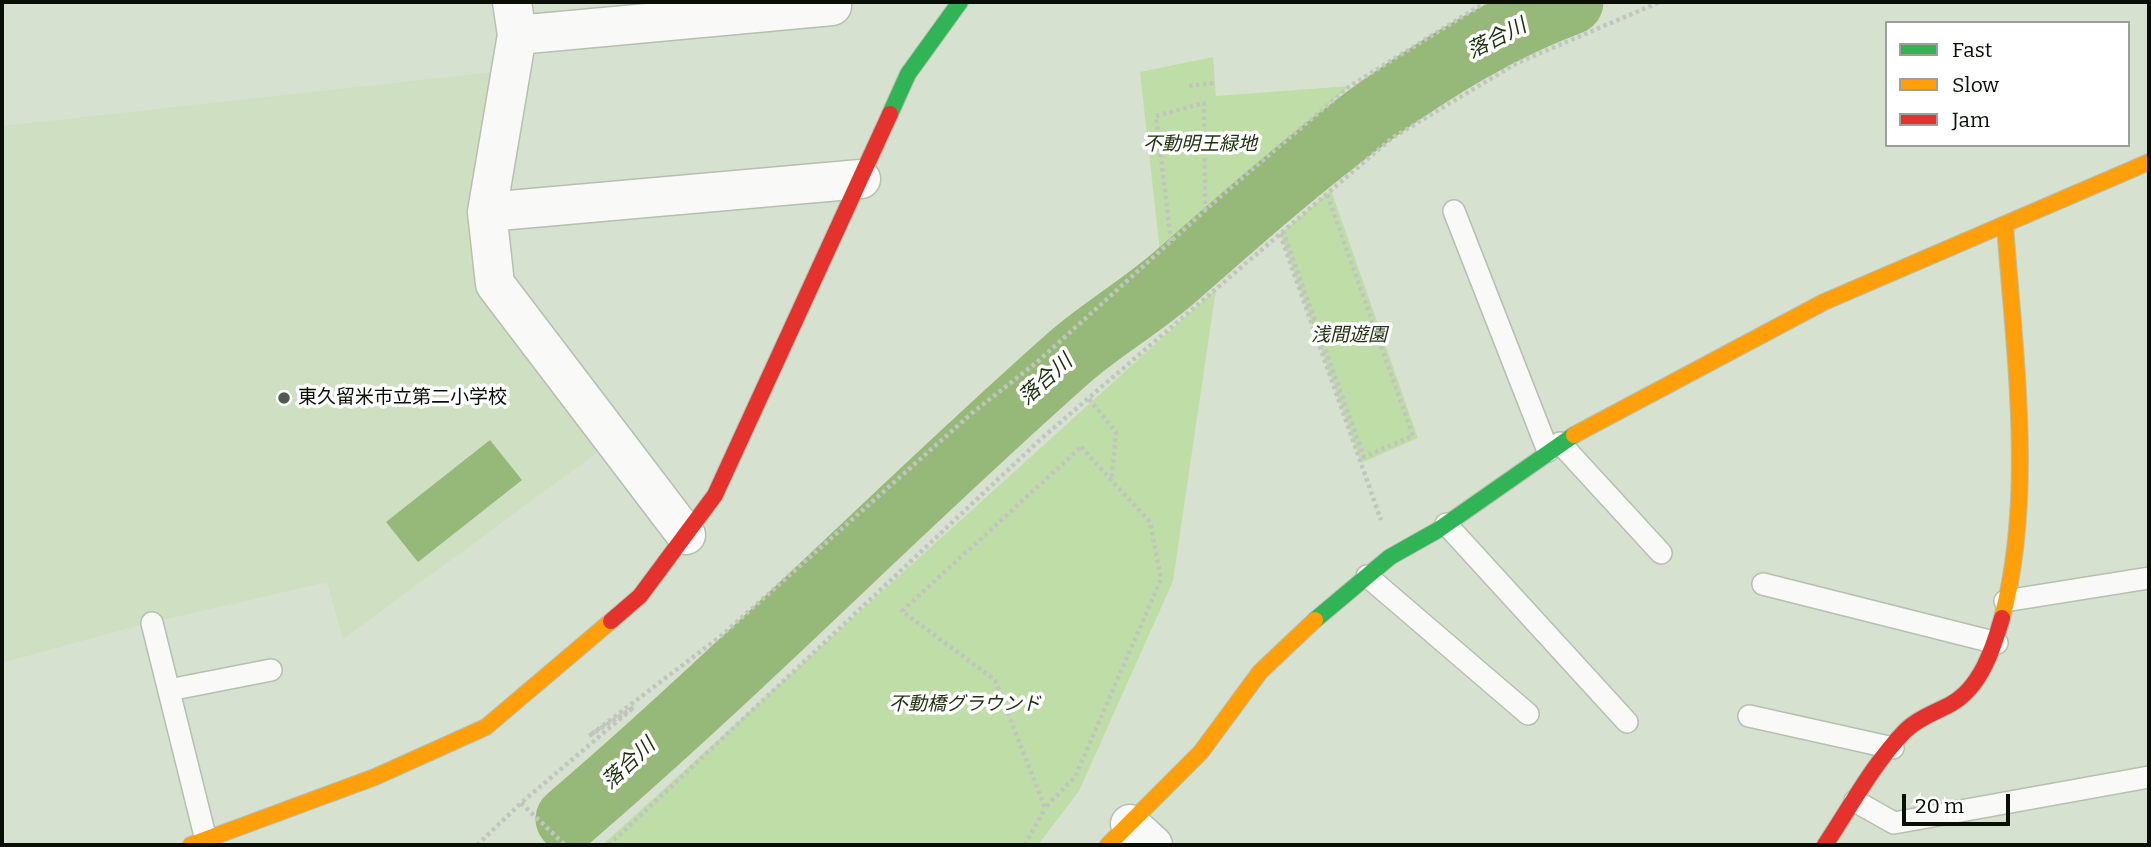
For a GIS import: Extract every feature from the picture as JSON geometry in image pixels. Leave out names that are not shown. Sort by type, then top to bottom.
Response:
[{"type":"street","points":[[686,535],[495,284],[487,212],[514,18],[832,6],[832,2]]},
{"type":"street","points":[[198,843],[374,777],[486,727],[640,596],[715,495],[908,74],[960,2]]},
{"type":"street","points":[[1130,838],[1201,752],[1260,672],[1393,555],[1446,524],[1554,447],[1824,302],[2149,162]]},
{"type":"street","points":[[487,212],[861,179]]},
{"type":"street","points":[[1825,845],[1909,727],[1970,690],[1997,643],[2004,601],[2011,582],[2019,440],[2005,225]]},
{"type":"lane","points":[[1454,211],[1554,447],[1661,553]]},
{"type":"lane","points":[[1446,524],[1627,722]]},
{"type":"lane","points":[[1367,576],[1528,714]]},
{"type":"lane","points":[[2004,601],[2149,578]]},
{"type":"lane","points":[[1763,584],[1997,643]]},
{"type":"lane","points":[[152,623],[169,690],[198,843]]},
{"type":"lane","points":[[169,690],[271,670]]},
{"type":"lane","points":[[1749,716],[1893,748]]},
{"type":"lane","points":[[1854,801],[1894,823],[2149,777]]},
{"type":"path","points":[[477,845],[521,803],[634,707],[589,736],[721,636],[972,413],[1036,363],[1350,86],[1486,2]]},
{"type":"path","points":[[609,845],[1088,398],[1392,138],[1517,63],[1660,2]]},
{"type":"path","points":[[1189,86],[1214,83]]},
{"type":"path","points":[[1171,242],[1156,116],[1203,103],[1205,212]]},
{"type":"path","points":[[1282,232],[1364,457],[1412,436],[1327,194]]},
{"type":"path","points":[[1282,232],[1393,555]]},
{"type":"path","points":[[1088,398],[1115,432],[1112,479]]},
{"type":"path","points":[[1025,845],[1045,808],[1075,777],[1161,579],[1150,522],[1081,447],[902,611],[995,680],[1045,808]]},
{"type":"path","points":[[521,803],[565,845]]},
{"type":"shaded area","name":"東久留米市立第二小学校","points":[[504,71],[475,224],[602,449],[343,639],[327,582],[128,628],[2,663],[2,126]]},
{"type":"shaded area","points":[[490,440],[522,480],[418,562],[386,522]]},
{"type":"green space","name":"不動明王緑地","points":[[1213,57],[1216,96],[1350,86],[1160,252],[1140,72]]},
{"type":"green space","name":"浅間遊園","points":[[1331,190],[1418,438],[1361,463],[1280,234]]},
{"type":"green space","name":"不動橋グラウンド","points":[[1216,289],[1173,581],[1079,791],[1038,845],[602,845]]},
{"type":"waterway","name":"落合川","points":[[568,819],[696,705],[945,470],[1072,355],[1163,287],[1266,197],[1362,121],[1463,54],[1516,25],[1571,2]]},
{"type":"traffic: fast","points":[[890,114],[908,74],[960,2]]},
{"type":"traffic: fast","points":[[1315,620],[1390,557],[1438,530],[1574,435]]},
{"type":"traffic: slow","points":[[1574,435],[1824,302],[2149,162]]},
{"type":"traffic: slow","points":[[2002,618],[2018,523],[2020,473],[2017,372],[2005,225]]},
{"type":"traffic: slow","points":[[1108,845],[1201,752],[1260,672],[1315,620]]},
{"type":"traffic: slow","points":[[191,845],[375,777],[486,727],[611,621]]},
{"type":"traffic: jam","points":[[611,621],[640,596],[715,495],[890,114]]},
{"type":"traffic: jam","points":[[1825,845],[1872,771],[1905,731],[1921,719],[1951,704],[1970,688],[1990,654],[2002,618]]},
{"type":"place","name":"東久留米市立第二小学校","points":[[284,398]]}]
